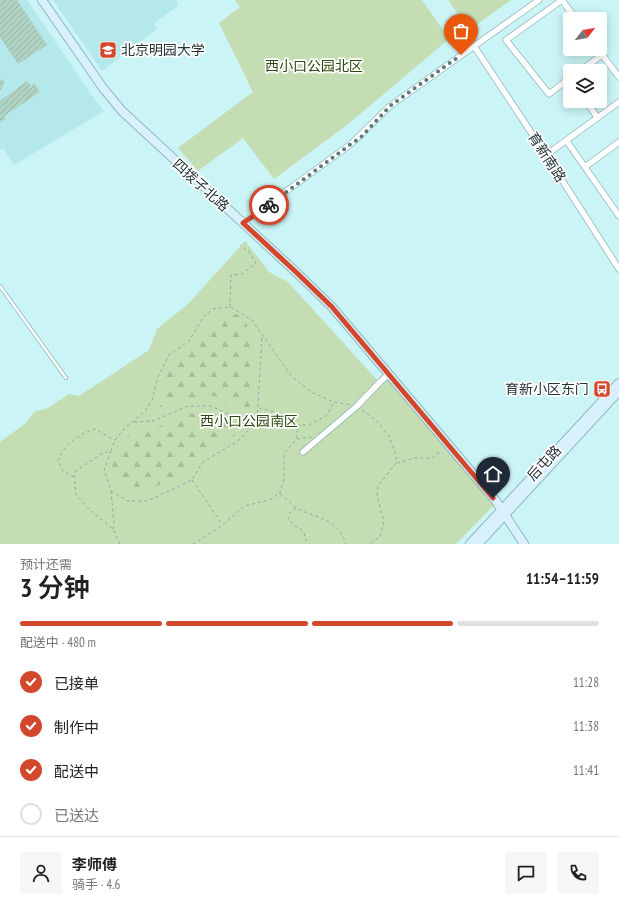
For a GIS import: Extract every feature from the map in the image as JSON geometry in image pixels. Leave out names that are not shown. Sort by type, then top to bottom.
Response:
[{"type":"street","name":"四拨子北路","points":[[42,0],[103,88],[122,111],[327,302],[389,374],[503,512],[524,544]]},
{"type":"street","points":[[243,223],[360,138],[390,106],[539,0]]},
{"type":"street","points":[[563,84],[549,94],[506,40],[562,0],[571,12]]},
{"type":"street","name":"育新南路","points":[[474,46],[619,269]]},
{"type":"street","points":[[590,64],[601,56]]},
{"type":"street","points":[[603,56],[619,77]]},
{"type":"street","points":[[546,155],[619,102]]},
{"type":"street","points":[[591,108],[597,117]]},
{"type":"street","points":[[566,140],[618,212]]},
{"type":"street","points":[[585,167],[619,142]]},
{"type":"street","points":[[303,452],[357,406],[389,374]]},
{"type":"street","name":"后屯路","points":[[478,544],[503,512],[619,382]]},
{"type":"street","name":"后屯路","points":[[470,544],[503,512],[619,391]]},
{"type":"lane","points":[[0,286],[66,378]]},
{"type":"path","points":[[230,307],[231,275],[242,274],[256,263],[249,252],[240,245]]},
{"type":"path","points":[[113,529],[114,523],[111,491],[104,470],[115,440],[124,429],[146,410],[152,400],[158,377],[169,355],[189,341],[204,316],[214,309],[230,307],[252,320],[292,377],[314,393],[334,402],[357,406],[377,421],[389,436],[396,455],[396,463]]},
{"type":"path","points":[[111,491],[128,501],[147,501],[192,480],[203,462],[238,441],[257,421],[259,408],[262,335]]},
{"type":"path","points":[[259,408],[276,412],[298,425],[309,425],[326,416],[334,402]]},
{"type":"path","points":[[133,422],[153,421],[188,406],[211,406],[234,418],[249,429]]},
{"type":"path","points":[[193,544],[223,525],[244,506],[269,500],[280,493],[284,478],[284,454],[296,439],[298,425]]},
{"type":"path","points":[[74,477],[63,471],[58,460],[62,450],[83,433],[95,430],[115,440]]},
{"type":"path","points":[[296,439],[313,436],[318,439]]},
{"type":"path","points":[[369,544],[380,537],[384,522],[377,496],[378,486],[396,463],[415,458],[432,458],[437,455],[440,450]]},
{"type":"path","points":[[110,451],[101,454],[76,471],[74,477],[76,495],[91,511],[113,529],[120,544]]},
{"type":"path","points":[[192,480],[223,525]]},
{"type":"path","points":[[280,493],[297,508],[328,520],[341,532],[346,544]]},
{"type":"path","points":[[297,508],[289,514],[288,519],[295,526],[300,528],[304,533],[306,540],[310,544]]},
{"type":"shaded area","points":[[0,0],[27,0],[90,93],[104,111],[14,165],[3,148],[0,150]]},
{"type":"shaded area","name":"北京明园大学","points":[[53,0],[176,0],[178,6],[154,23],[157,29],[102,71]]},
{"type":"green space","name":"西小口公园北区","points":[[235,0],[422,0],[449,39],[347,125],[274,179],[243,138],[198,171],[178,148],[253,92],[219,23],[240,7]]},
{"type":"green space","points":[[448,0],[511,0],[469,30]]},
{"type":"green space","name":"西小口公园南区","points":[[245,241],[269,272],[288,282],[378,381],[392,381],[496,503],[456,544],[0,544],[0,442],[26,423],[34,412],[48,408],[69,394],[79,396],[149,350],[157,329],[188,304]]},
{"type":"green space","points":[[230,312],[245,318],[251,339],[253,366],[253,412],[246,416],[215,396],[186,398],[148,417],[161,405],[165,375],[180,355],[198,345],[209,326]]},
{"type":"green space","points":[[209,411],[232,423],[235,436],[204,448],[194,465],[177,479],[138,492],[125,490],[111,472],[117,446],[135,430],[150,430],[190,414]]},
{"type":"building","points":[[0,0],[17,0],[47,45],[18,64],[0,37]]},
{"type":"building","points":[[0,79],[5,82],[0,91]]},
{"type":"building","points":[[27,81],[31,86],[34,83],[40,92],[4,116],[6,119],[0,123],[0,101]]},
{"type":"way so far","points":[[269,205],[360,138],[390,106],[461,55]]},
{"type":"place","name":"北京明园大学","points":[[108,50]]},
{"type":"place","name":"育新小区东门","points":[[602,389]]},
{"type":"route","points":[[269,205],[243,223],[332,307],[493,498]]}]
